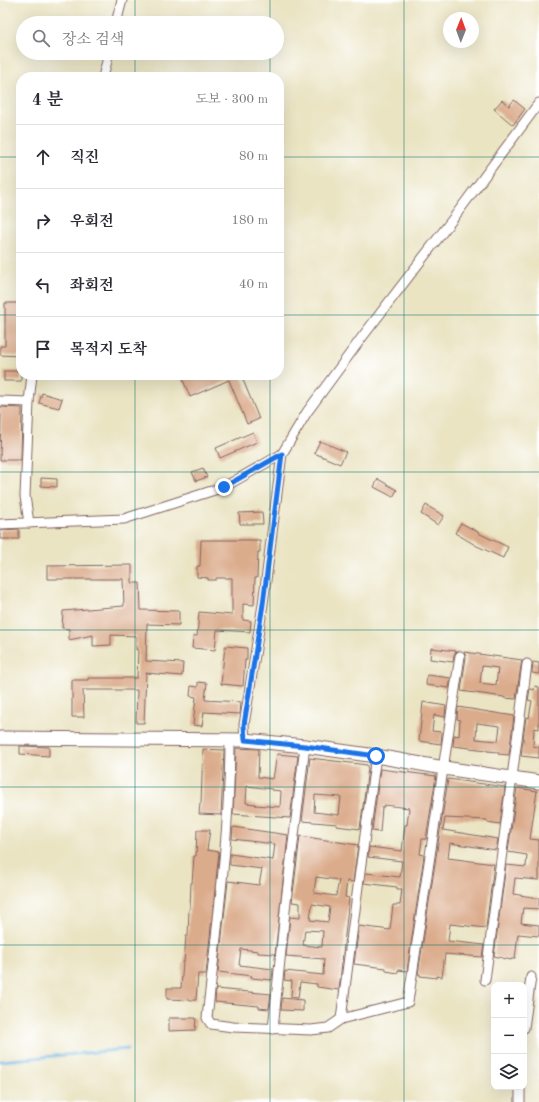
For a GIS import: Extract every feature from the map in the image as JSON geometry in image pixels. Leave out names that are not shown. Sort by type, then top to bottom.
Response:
[{"type":"street","points":[[118,16],[122,0]]},
{"type":"street","points":[[104,72],[107,60]]},
{"type":"street","points":[[245,740],[244,725],[263,604],[282,454],[307,412],[363,336],[456,216],[539,103]]},
{"type":"street","points":[[29,523],[25,496],[32,380]]},
{"type":"street","points":[[0,401],[30,402]]},
{"type":"street","points":[[0,524],[124,519],[224,487],[282,454]]},
{"type":"street","points":[[230,739],[229,792],[207,1018],[210,1024],[232,1028],[311,1030],[328,1028],[341,1019],[408,1002],[460,656]]},
{"type":"street","points":[[486,980],[527,664]]},
{"type":"street","points":[[0,738],[245,740],[305,746],[376,756],[539,782]]},
{"type":"street","points":[[273,1029],[286,902],[305,746]]},
{"type":"street","points":[[341,1019],[376,756]]},
{"type":"street","points":[[526,1018],[536,976]]},
{"type":"street","points":[[520,1090],[520,1102]]},
{"type":"building","points":[[502,100],[509,106],[514,100],[525,109],[513,125],[494,109]]},
{"type":"building","points":[[5,303],[16,303],[16,356],[0,355],[0,346],[5,346]]},
{"type":"building","points":[[4,371],[16,371],[16,380],[21,380],[21,381],[4,381]]},
{"type":"building","points":[[183,380],[229,380],[190,397]]},
{"type":"building","points":[[229,380],[243,380],[259,419],[247,424]]},
{"type":"building","points":[[42,393],[62,399],[59,408],[39,403]]},
{"type":"building","points":[[0,407],[22,408],[21,460],[0,460]]},
{"type":"building","points":[[253,432],[257,442],[220,458],[216,448]]},
{"type":"building","points":[[320,441],[346,452],[340,464],[314,453]]},
{"type":"building","points":[[203,468],[207,477],[196,481],[192,472]]},
{"type":"building","points":[[41,478],[57,479],[57,487],[41,486]]},
{"type":"building","points":[[378,479],[397,490],[393,497],[374,487]]},
{"type":"building","points":[[426,505],[444,516],[438,525],[421,514]]},
{"type":"building","points":[[262,512],[263,524],[240,524],[239,513]]},
{"type":"building","points":[[461,523],[508,547],[503,558],[477,546],[455,533]]},
{"type":"building","points":[[19,529],[19,539],[0,539],[0,530]]},
{"type":"building","points":[[201,540],[260,540],[257,578],[255,578],[254,605],[243,604],[243,620],[251,621],[250,632],[217,630],[215,650],[192,648],[193,636],[197,636],[199,612],[232,615],[232,578],[216,578],[216,580],[208,580],[208,578],[197,577],[197,566],[200,566]]},
{"type":"building","points":[[132,565],[132,583],[140,583],[141,610],[179,611],[179,625],[147,624],[146,661],[183,663],[182,676],[146,673],[144,723],[136,723],[137,690],[83,690],[84,717],[72,717],[72,680],[88,680],[88,678],[137,678],[138,649],[136,650],[136,636],[111,635],[111,645],[93,646],[93,635],[69,640],[69,629],[62,628],[63,611],[124,606],[123,579],[47,579],[47,566]]},
{"type":"building","points":[[225,646],[247,648],[247,660],[245,660],[243,686],[221,684]]},
{"type":"building","points":[[431,648],[456,651],[453,662],[430,659]]},
{"type":"building","points":[[464,652],[522,660],[516,699],[461,691],[466,657]],"holes":[[[482,666],[498,668],[496,685],[480,683]]]},
{"type":"building","points":[[533,662],[539,663],[539,674],[532,673]]},
{"type":"building","points":[[427,675],[451,678],[449,688],[426,685]]},
{"type":"building","points":[[198,682],[207,683],[205,700],[241,702],[240,714],[204,712],[202,726],[193,725],[196,697],[190,696],[191,686],[198,687]]},
{"type":"building","points":[[535,686],[539,687],[539,729],[534,728],[533,746],[539,747],[539,758],[521,756],[526,717],[529,718],[532,701],[528,700],[530,689],[534,690]]},
{"type":"building","points":[[423,702],[446,706],[445,717],[434,715],[432,731],[442,732],[441,744],[419,741]]},
{"type":"building","points":[[458,707],[514,716],[509,755],[498,754],[498,752],[487,750],[453,746],[454,735],[459,736],[460,720],[457,719]],"holes":[[[477,723],[500,726],[498,741],[476,739]]]},
{"type":"building","points":[[20,746],[49,747],[49,756],[20,754]]},
{"type":"building","points":[[236,748],[259,749],[258,777],[273,779],[277,754],[298,756],[290,818],[233,814]],"holes":[[[247,786],[281,791],[280,807],[246,803]]]},
{"type":"building","points":[[203,749],[224,750],[221,815],[199,814],[201,803]]},
{"type":"building","points":[[310,758],[367,765],[368,768],[360,829],[336,826],[337,824],[302,821]],"holes":[[[315,795],[341,797],[339,815],[314,812]]]},
{"type":"building","points":[[380,769],[436,776],[426,839],[422,839],[420,854],[424,855],[407,971],[398,970],[398,973],[386,971],[386,968],[354,964],[359,926],[390,930],[393,905],[400,905],[402,889],[364,883],[366,873],[400,877],[402,861],[368,857],[369,847],[402,851],[405,825],[407,825],[409,808],[384,805],[384,807],[382,807],[380,832],[372,831]]},
{"type":"building","points":[[448,779],[505,787],[500,824],[487,822],[487,820],[445,818],[443,830],[498,839],[496,850],[450,843],[448,858],[494,864],[486,928],[450,924],[448,941],[484,945],[482,957],[445,954],[442,977],[437,976],[437,978],[420,976],[420,974],[418,974]]},
{"type":"building","points":[[517,788],[537,791],[530,839],[539,840],[539,880],[515,878],[513,894],[539,898],[539,909],[523,908],[521,923],[539,925],[539,936],[518,934],[515,959],[511,960],[494,956],[506,865],[526,867],[527,855],[508,852]]},
{"type":"building","points":[[233,827],[288,835],[275,954],[258,953],[258,951],[241,949],[239,965],[273,969],[272,980],[218,972],[228,881],[259,885],[262,869],[230,865],[230,854],[273,860],[275,844],[232,839]]},
{"type":"building","points":[[197,830],[210,830],[207,850],[219,852],[206,974],[198,974],[196,1000],[167,999],[167,988],[181,988],[186,936],[188,936],[191,883],[194,856],[196,856]]},
{"type":"building","points":[[300,836],[358,845],[353,882],[347,881],[345,897],[349,898],[339,990],[317,987],[317,984],[300,982],[298,998],[291,997],[292,981],[284,980],[285,971],[323,975],[324,959],[286,956],[290,917],[300,918],[300,903],[292,902]],"holes":[[[316,877],[339,880],[336,896],[314,893]],[[312,904],[330,907],[328,922],[310,920]],[[305,930],[323,931],[322,947],[303,945]]]},
{"type":"building","points":[[216,989],[271,994],[269,1009],[259,1008],[259,1006],[215,1002]]},
{"type":"building","points":[[282,998],[303,1000],[303,1011],[281,1010]]},
{"type":"building","points":[[169,1018],[196,1018],[195,1030],[169,1031]]},
{"type":"waterway","points":[[0,1061],[128,1049]]},
{"type":"route","points":[[224,487],[282,454],[263,604],[244,725],[245,740],[305,746],[376,756]]}]
